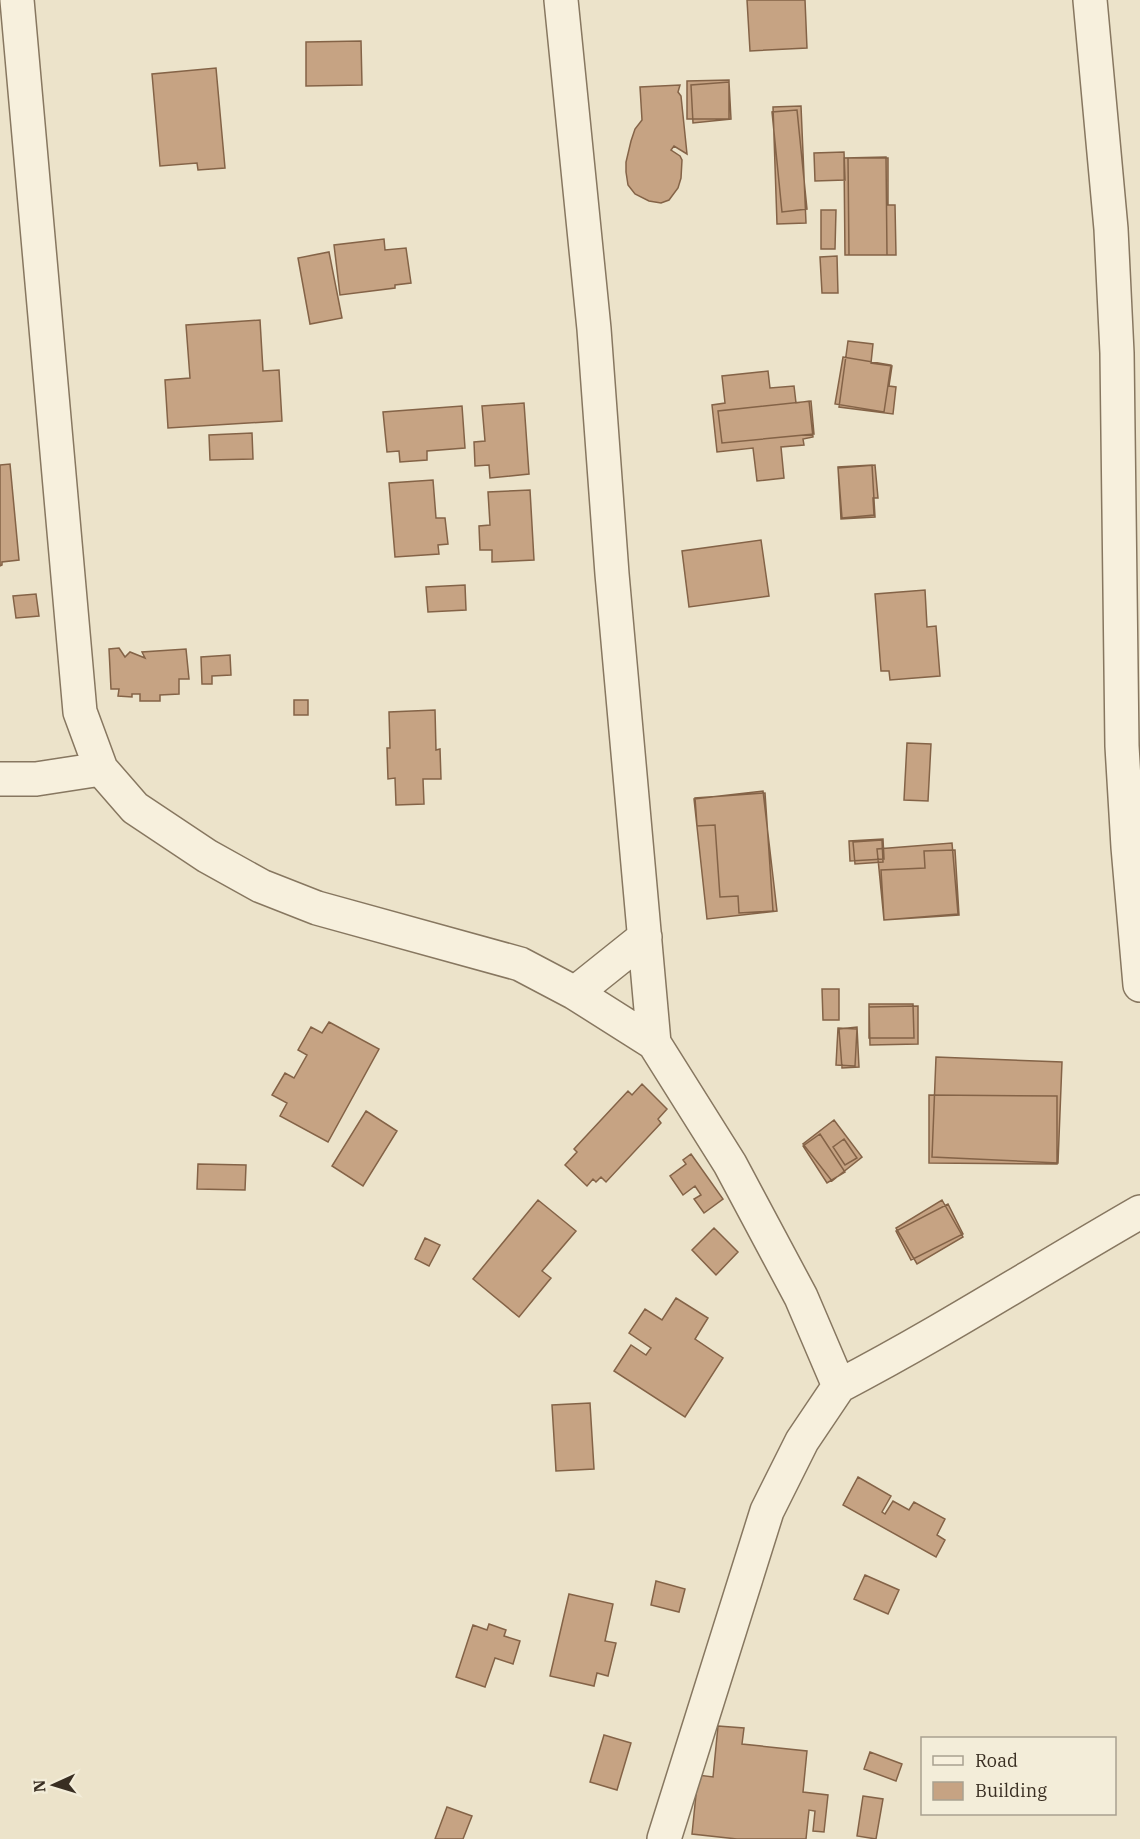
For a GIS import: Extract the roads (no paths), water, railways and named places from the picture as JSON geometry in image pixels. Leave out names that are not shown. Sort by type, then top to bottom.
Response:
[{"type":"street","points":[[561,0],[594,329],[612,574],[654,1044]]},
{"type":"street","points":[[1090,0],[1111,229],[1128,348],[1122,746],[1140,985]]},
{"type":"street","points":[[11,13],[80,712],[101,769],[135,808],[207,856],[261,886],[317,908],[520,964],[575,993],[654,1044],[736,1174],[801,1297],[838,1386]]},
{"type":"street","points":[[0,779],[36,779],[101,769]]},
{"type":"street","points":[[575,993],[645,937]]},
{"type":"street","points":[[664,1839],[767,1511],[802,1441],[838,1386],[906,1351],[1140,1212]]}]
